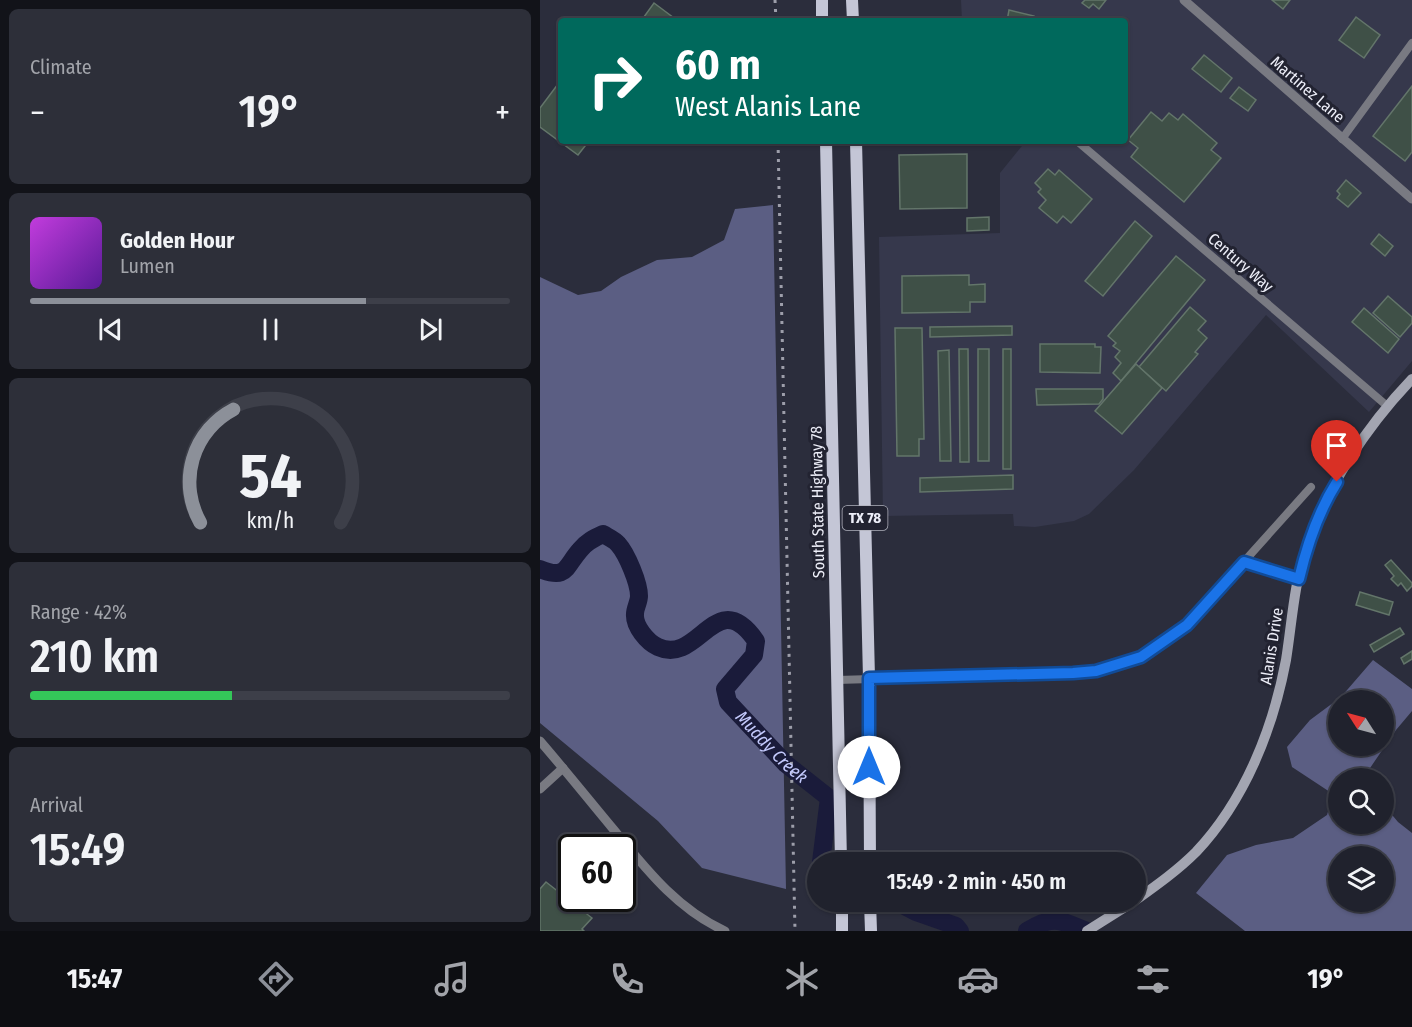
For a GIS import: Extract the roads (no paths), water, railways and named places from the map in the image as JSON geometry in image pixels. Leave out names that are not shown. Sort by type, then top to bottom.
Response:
[{"type":"main road","points":[[822,0],[822,18]]},
{"type":"main road","points":[[852,0],[853,18]]},
{"type":"main road","name":"South State Highway 78","points":[[826,144],[841,852]]},
{"type":"main road","name":"TX 78","points":[[856,144],[869,678],[870,852]]},
{"type":"main road","name":"Alanis Drive","points":[[1146,893],[1195,853],[1216,829],[1255,761],[1274,716],[1286,659],[1294,599],[1306,549],[1326,500],[1386,405],[1412,379]]},
{"type":"main road","points":[[842,912],[842,931]]},
{"type":"main road","points":[[870,912],[871,931]]},
{"type":"main road","name":"Alanis Drive","points":[[1086,931],[1116,912]]},
{"type":"street","name":"Martinez Lane","points":[[1184,0],[1412,199]]},
{"type":"street","points":[[1342,139],[1412,43]]},
{"type":"street","name":"Century Way","points":[[1081,144],[1386,405]]},
{"type":"street","points":[[837,680],[1073,673],[1096,671],[1141,657],[1187,625],[1311,487]]},
{"type":"street","points":[[1244,562],[1299,579]]},
{"type":"street","points":[[540,741],[646,870],[669,894],[692,912],[725,931]]},
{"type":"street","points":[[540,789],[563,768]]},
{"type":"waterway","name":"Muddy Creek","points":[[540,569],[561,572],[585,545],[603,534],[617,543],[629,561],[635,576],[639,598],[635,619],[642,633],[654,645],[672,650],[685,646],[718,622],[730,620],[742,625],[756,641],[754,655],[725,689],[728,702],[786,764],[829,798],[822,852]]},
{"type":"waterway","name":"Muddy Creek","points":[[916,912],[956,926],[960,931]]},
{"type":"waterway","name":"Muddy Creek","points":[[1027,931],[1050,921],[1063,922],[1087,931]]},
{"type":"railway","points":[[775,0],[776,18]]},
{"type":"railway","points":[[778,144],[795,931]]}]
